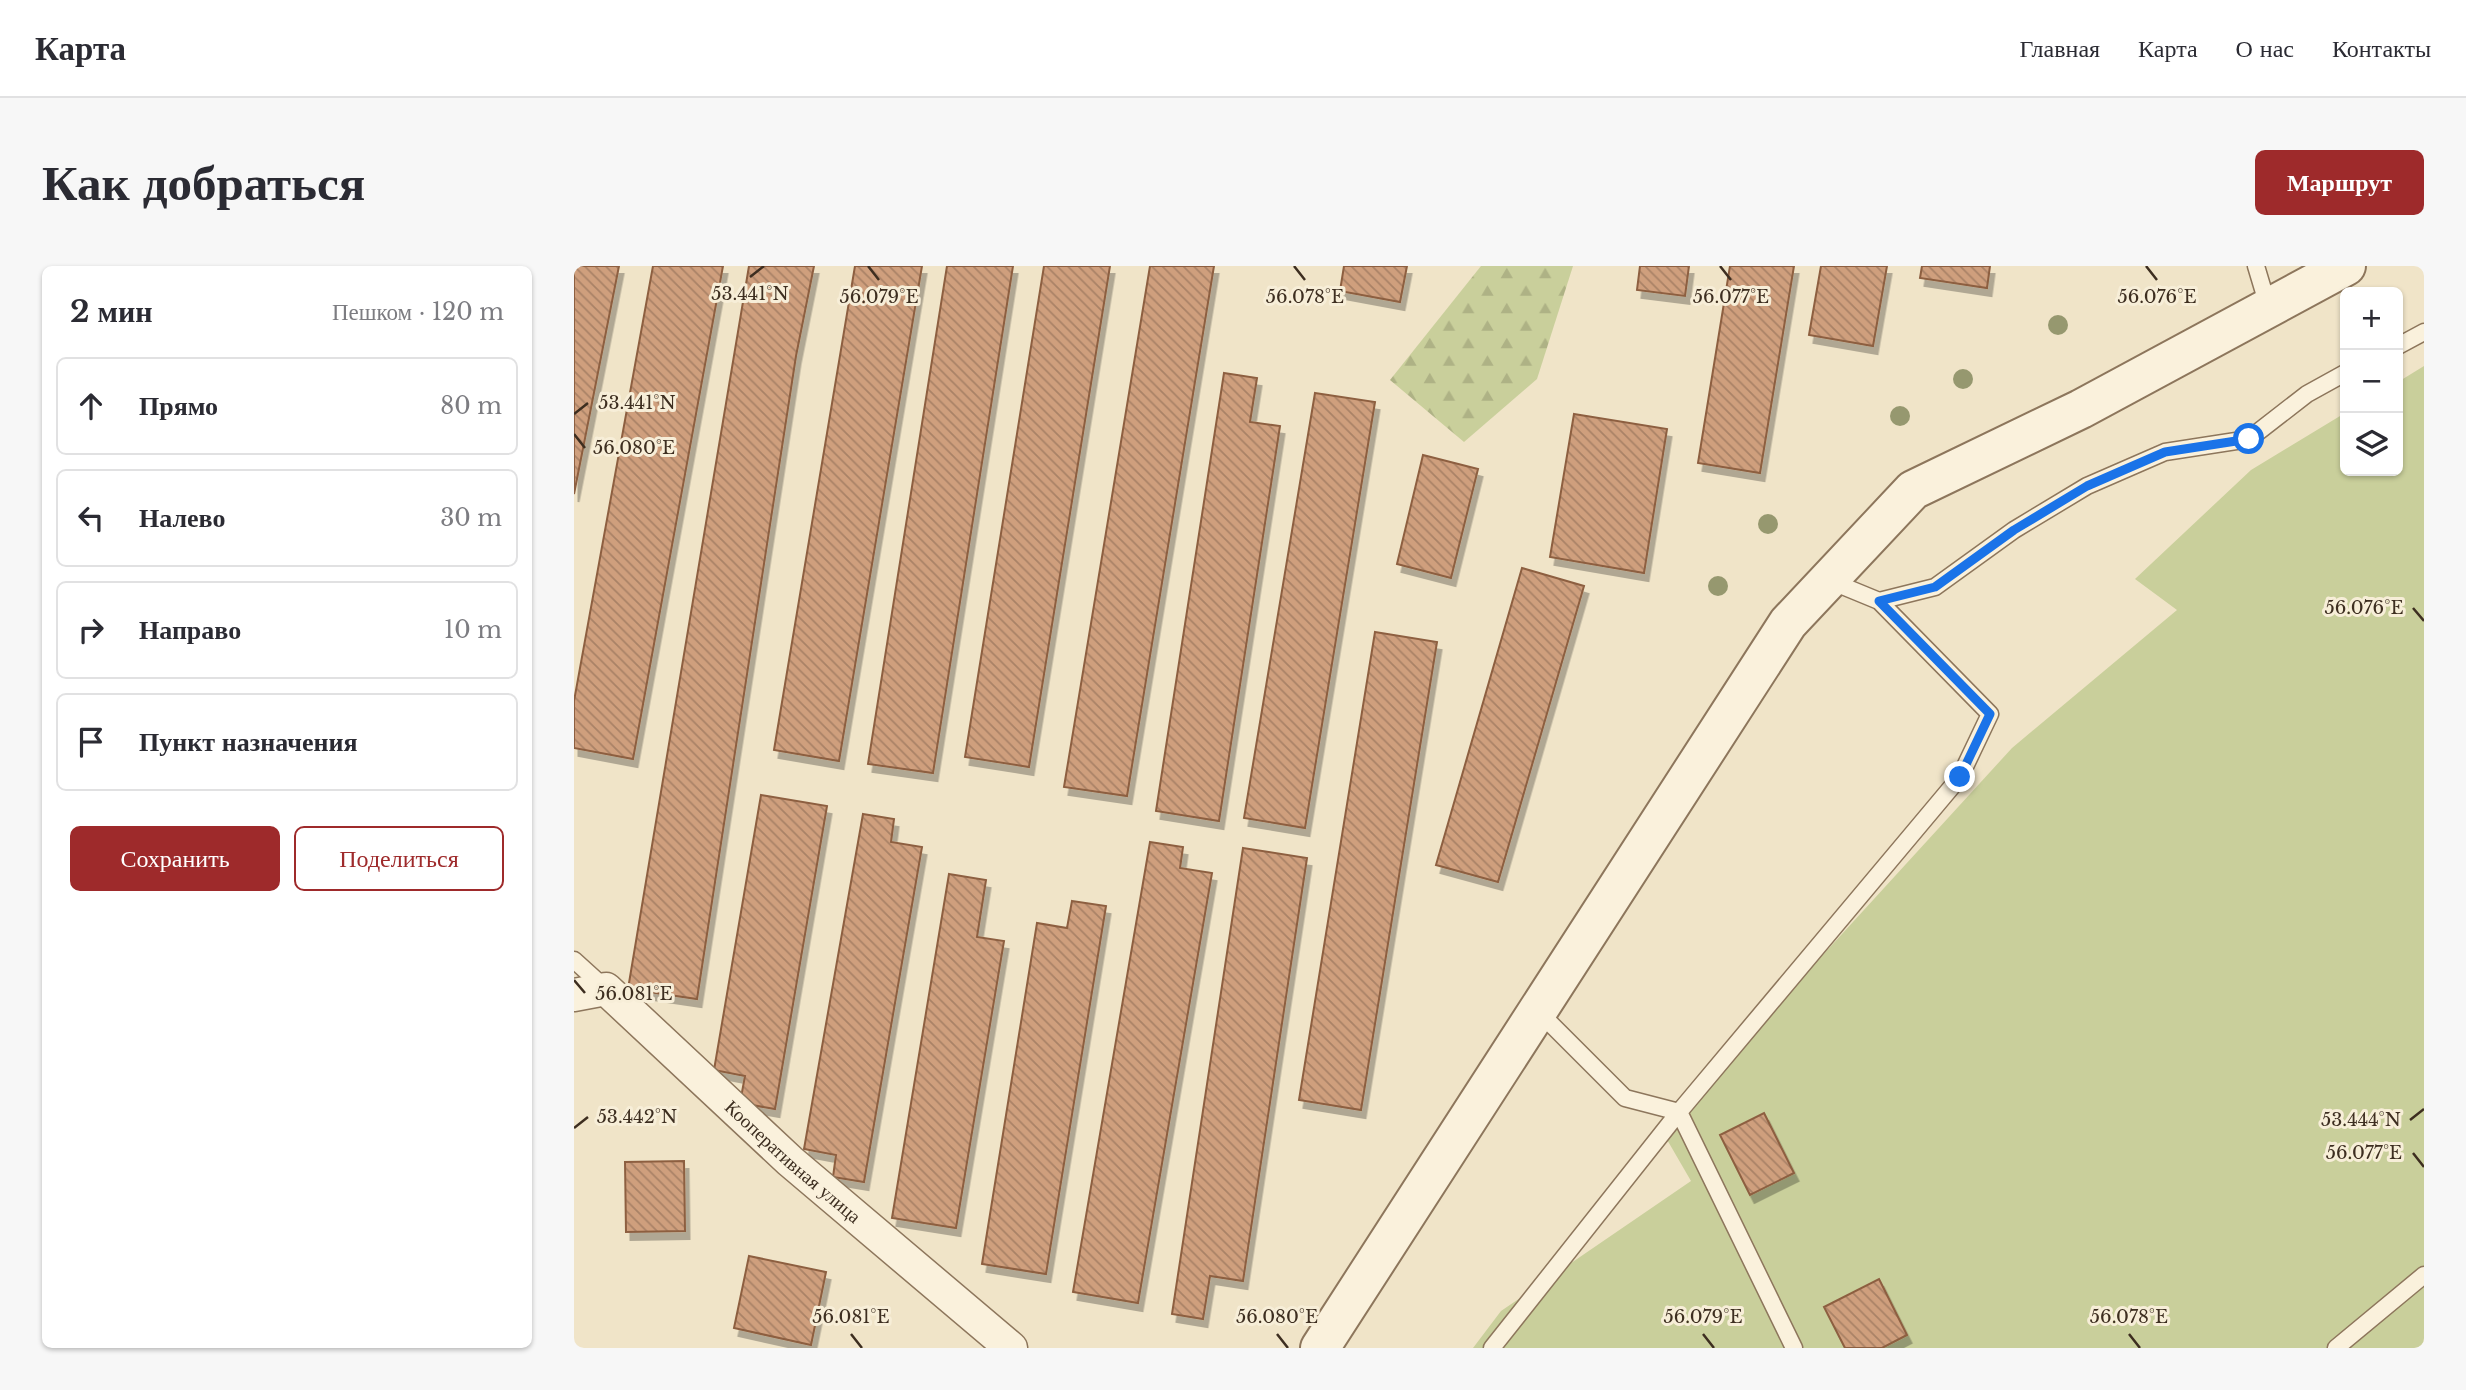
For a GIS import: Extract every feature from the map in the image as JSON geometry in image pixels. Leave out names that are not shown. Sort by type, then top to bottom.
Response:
[{"type":"street","points":[[1320,1348],[1788,623],[1828,580],[1913,491],[2081,409],[2346,266]]},
{"type":"street","points":[[574,995],[606,989]]},
{"type":"street","name":"Кооперативная улица","points":[[606,989],[790,1161],[1011,1348]]},
{"type":"lane","points":[[2256,266],[2268,306]]},
{"type":"lane","points":[[2403,343],[2424,332]]},
{"type":"lane","points":[[1879,601],[1935,587],[2014,530],[2087,486],[2165,452],[2249,439],[2307,394],[2340,376]]},
{"type":"lane","points":[[1492,1348],[1679,1112],[1960,777],[1990,714],[1879,601],[1828,580]]},
{"type":"lane","points":[[574,960],[606,989]]},
{"type":"lane","points":[[1538,1011],[1625,1098],[1679,1112],[1794,1348]]},
{"type":"lane","points":[[2336,1348],[2424,1275]]},
{"type":"green space","points":[[1481,266],[1573,266],[1537,379],[1464,442],[1390,380]]},
{"type":"green space","points":[[2424,366],[2424,1348],[1473,1348],[1501,1311],[1691,1181],[1662,1131],[2012,748],[2177,610],[2135,579],[2251,470],[2340,416],[2340,476],[2403,476],[2403,379]]},
{"type":"building","points":[[574,266],[619,266],[574,494]]},
{"type":"building","points":[[653,266],[723,266],[633,759],[574,748],[574,701]]},
{"type":"building","points":[[749,266],[814,266],[796,356],[697,999],[628,989]]},
{"type":"building","points":[[855,266],[922,266],[839,761],[774,750]]},
{"type":"building","points":[[947,266],[1013,266],[933,773],[868,764]]},
{"type":"building","points":[[1044,266],[1110,266],[1029,767],[965,757]]},
{"type":"building","points":[[1150,266],[1214,266],[1127,796],[1064,787]]},
{"type":"building","points":[[1344,266],[1407,266],[1400,302],[1340,291]]},
{"type":"building","points":[[1640,266],[1689,266],[1685,296],[1637,290]]},
{"type":"building","points":[[1730,266],[1794,266],[1760,473],[1698,463]]},
{"type":"building","points":[[1821,266],[1887,266],[1873,346],[1809,335]]},
{"type":"building","points":[[1922,266],[1990,266],[1987,288],[1920,278]]},
{"type":"building","points":[[1224,373],[1257,378],[1250,422],[1280,426],[1219,821],[1156,811]]},
{"type":"building","points":[[1315,393],[1375,402],[1305,828],[1244,818]]},
{"type":"building","points":[[1574,414],[1667,429],[1644,573],[1550,557]]},
{"type":"building","points":[[1423,455],[1478,469],[1451,578],[1397,564]]},
{"type":"building","points":[[1522,568],[1584,586],[1498,882],[1436,865]]},
{"type":"building","points":[[1375,632],[1437,642],[1361,1110],[1299,1100]]},
{"type":"building","points":[[761,795],[827,806],[775,1109],[740,1103],[745,1076],[714,1070]]},
{"type":"building","points":[[863,814],[894,819],[891,842],[922,847],[864,1182],[833,1177],[836,1155],[804,1149]]},
{"type":"building","points":[[1150,842],[1183,847],[1180,868],[1212,873],[1138,1303],[1073,1292]]},
{"type":"building","points":[[1243,848],[1307,858],[1243,1281],[1210,1276],[1203,1319],[1172,1314]]},
{"type":"building","points":[[949,874],[986,880],[977,937],[1004,941],[956,1228],[892,1218]]},
{"type":"building","points":[[1072,901],[1106,906],[1046,1274],[982,1264],[1037,923],[1067,928]]},
{"type":"building","points":[[1764,1113],[1794,1173],[1750,1195],[1720,1135]]},
{"type":"building","points":[[684,1161],[685,1231],[626,1232],[625,1162]]},
{"type":"building","points":[[749,1256],[826,1272],[811,1345],[734,1328]]},
{"type":"building","points":[[1879,1279],[1907,1335],[1882,1348],[1845,1348],[1824,1307]]},
{"type":"route","points":[[1960,777],[1990,714],[1879,601],[1935,587],[2014,530],[2087,486],[2165,452],[2249,439]]}]
